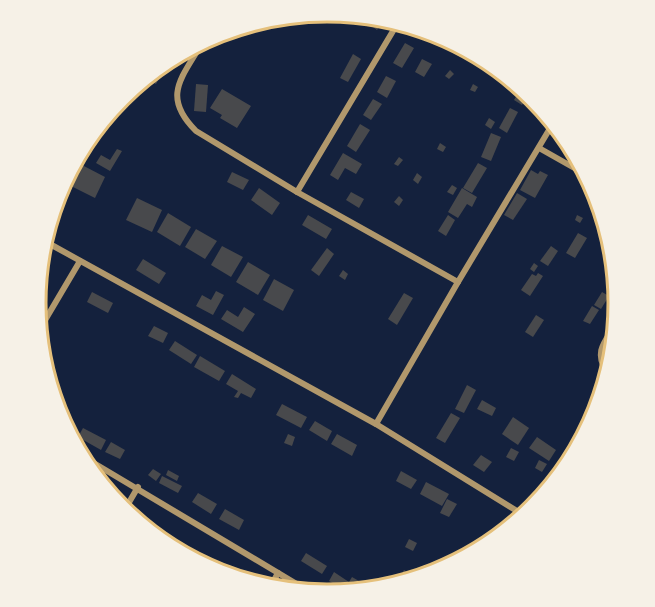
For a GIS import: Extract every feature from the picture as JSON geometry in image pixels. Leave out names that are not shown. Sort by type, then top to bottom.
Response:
[{"type":"street","points":[[297,192],[393,31]]},
{"type":"street","points":[[195,56],[179,83],[176,96],[178,108],[184,119],[196,131],[297,192],[458,282]]},
{"type":"street","points":[[376,424],[549,131]]},
{"type":"street","points":[[539,148],[574,168]]},
{"type":"street","points":[[53,246],[376,424],[517,511]]},
{"type":"street","points":[[47,317],[80,261]]},
{"type":"street","points":[[602,363],[599,357],[606,341]]},
{"type":"street","points":[[97,465],[294,582]]},
{"type":"street","points":[[129,502],[138,487]]},
{"type":"street","points":[[275,579],[278,573]]},
{"type":"building","points":[[405,43],[414,48],[402,68],[393,63]]},
{"type":"building","points":[[353,54],[361,59],[348,82],[340,78]]},
{"type":"building","points":[[422,59],[432,64],[424,77],[415,72]]},
{"type":"building","points":[[450,70],[454,74],[449,79],[445,76]]},
{"type":"building","points":[[386,76],[396,81],[387,98],[377,92]]},
{"type":"building","points":[[196,84],[208,85],[206,112],[194,111]]},
{"type":"building","points":[[473,84],[478,87],[475,92],[470,90]]},
{"type":"building","points":[[222,89],[251,106],[237,128],[220,118],[222,115],[210,108]]},
{"type":"building","points":[[517,96],[524,102],[522,105],[514,100]]},
{"type":"building","points":[[373,99],[382,104],[371,120],[363,115]]},
{"type":"building","points":[[510,108],[518,112],[507,133],[499,128]]},
{"type":"building","points":[[489,118],[495,122],[491,129],[485,125]]},
{"type":"building","points":[[360,124],[370,130],[356,152],[347,146]]},
{"type":"building","points":[[491,133],[501,137],[491,161],[481,157]]},
{"type":"building","points":[[440,143],[446,147],[443,152],[437,149]]},
{"type":"building","points":[[117,149],[122,151],[110,171],[96,163],[101,155],[110,160]]},
{"type":"building","points":[[343,153],[362,164],[356,174],[345,168],[338,180],[330,175]]},
{"type":"building","points":[[399,157],[403,160],[398,166],[394,164]]},
{"type":"building","points":[[478,163],[487,168],[472,193],[463,188]]},
{"type":"building","points":[[83,165],[105,177],[95,198],[72,186]]},
{"type":"building","points":[[531,170],[538,174],[540,171],[548,175],[535,198],[520,190]]},
{"type":"building","points":[[232,172],[249,180],[243,190],[227,182]]},
{"type":"building","points":[[417,173],[422,177],[418,184],[413,180]]},
{"type":"building","points":[[452,185],[457,188],[453,195],[447,192]]},
{"type":"building","points":[[259,188],[280,203],[272,215],[251,200]]},
{"type":"building","points":[[462,188],[477,197],[472,207],[467,204],[458,218],[448,212]]},
{"type":"building","points":[[351,192],[364,199],[359,208],[346,200]]},
{"type":"building","points":[[517,193],[527,199],[513,220],[504,215]]},
{"type":"building","points":[[399,196],[403,200],[399,206],[394,202]]},
{"type":"building","points":[[137,198],[162,210],[152,232],[126,220]]},
{"type":"building","points":[[168,213],[191,227],[180,246],[157,232]]},
{"type":"building","points":[[308,215],[332,229],[326,239],[302,225]]},
{"type":"building","points":[[448,215],[455,220],[446,236],[438,231]]},
{"type":"building","points":[[577,215],[583,218],[580,223],[575,220]]},
{"type":"building","points":[[196,229],[217,241],[205,259],[185,247]]},
{"type":"building","points":[[578,233],[587,238],[575,258],[566,253]]},
{"type":"building","points":[[222,246],[243,257],[231,277],[211,265]]},
{"type":"building","points":[[551,246],[558,251],[548,266],[540,261]]},
{"type":"building","points":[[327,248],[334,254],[319,276],[311,270]]},
{"type":"building","points":[[143,259],[166,273],[159,284],[136,270]]},
{"type":"building","points":[[248,262],[270,275],[258,295],[236,282]]},
{"type":"building","points":[[534,263],[538,266],[534,272],[530,269]]},
{"type":"building","points":[[343,270],[348,274],[345,280],[339,276]]},
{"type":"building","points":[[538,273],[543,276],[530,296],[521,290],[532,274],[536,276]]},
{"type":"building","points":[[274,279],[294,290],[283,311],[263,300]]},
{"type":"building","points":[[216,291],[224,295],[213,315],[196,306],[202,295],[211,300]]},
{"type":"building","points":[[92,292],[113,303],[108,313],[87,302]]},
{"type":"building","points":[[602,292],[608,295],[601,309],[594,305]]},
{"type":"building","points":[[404,293],[413,298],[397,325],[388,319]]},
{"type":"building","points":[[592,306],[599,310],[590,324],[583,321]]},
{"type":"building","points":[[244,307],[255,314],[243,332],[221,319],[227,310],[238,317]]},
{"type":"building","points":[[536,315],[544,320],[533,337],[525,332]]},
{"type":"building","points":[[154,326],[168,333],[163,343],[148,336]]},
{"type":"building","points":[[175,341],[197,355],[191,364],[169,350]]},
{"type":"building","points":[[200,356],[225,371],[219,381],[194,367]]},
{"type":"building","points":[[232,374],[256,389],[251,398],[241,393],[238,398],[234,397],[238,391],[226,384]]},
{"type":"building","points":[[467,385],[476,390],[464,413],[455,409]]},
{"type":"building","points":[[482,400],[496,408],[492,416],[477,409]]},
{"type":"building","points":[[282,404],[307,417],[301,428],[276,415]]},
{"type":"building","points":[[451,413],[460,418],[445,443],[436,438]]},
{"type":"building","points":[[513,417],[529,428],[518,445],[502,434]]},
{"type":"building","points":[[315,421],[332,431],[327,441],[309,430]]},
{"type":"building","points":[[83,428],[106,440],[101,450],[81,439],[79,435]]},
{"type":"building","points":[[288,434],[295,437],[292,446],[284,443]]},
{"type":"building","points":[[337,434],[357,445],[352,456],[331,444]]},
{"type":"building","points":[[537,437],[556,450],[549,461],[529,448]]},
{"type":"building","points":[[111,442],[125,450],[120,459],[105,452]]},
{"type":"building","points":[[511,448],[519,452],[514,461],[506,457]]},
{"type":"building","points":[[481,455],[492,462],[484,472],[473,465]]},
{"type":"building","points":[[539,460],[547,464],[542,472],[535,468]]},
{"type":"building","points":[[153,469],[161,474],[156,481],[148,475]]},
{"type":"building","points":[[168,470],[179,476],[177,481],[166,475]]},
{"type":"building","points":[[401,471],[417,480],[411,489],[396,481]]},
{"type":"building","points":[[162,476],[182,486],[178,493],[159,483]]},
{"type":"building","points":[[426,482],[449,494],[442,506],[420,494]]},
{"type":"building","points":[[198,493],[217,504],[211,514],[192,502]]},
{"type":"building","points":[[447,499],[457,504],[449,517],[440,513]]},
{"type":"building","points":[[225,509],[244,520],[239,530],[219,519]]},
{"type":"building","points":[[409,539],[417,543],[413,551],[405,547]]},
{"type":"building","points":[[306,553],[327,566],[322,574],[301,561]]},
{"type":"building","points":[[334,572],[349,582],[352,577],[359,581],[334,584],[329,581]]}]
